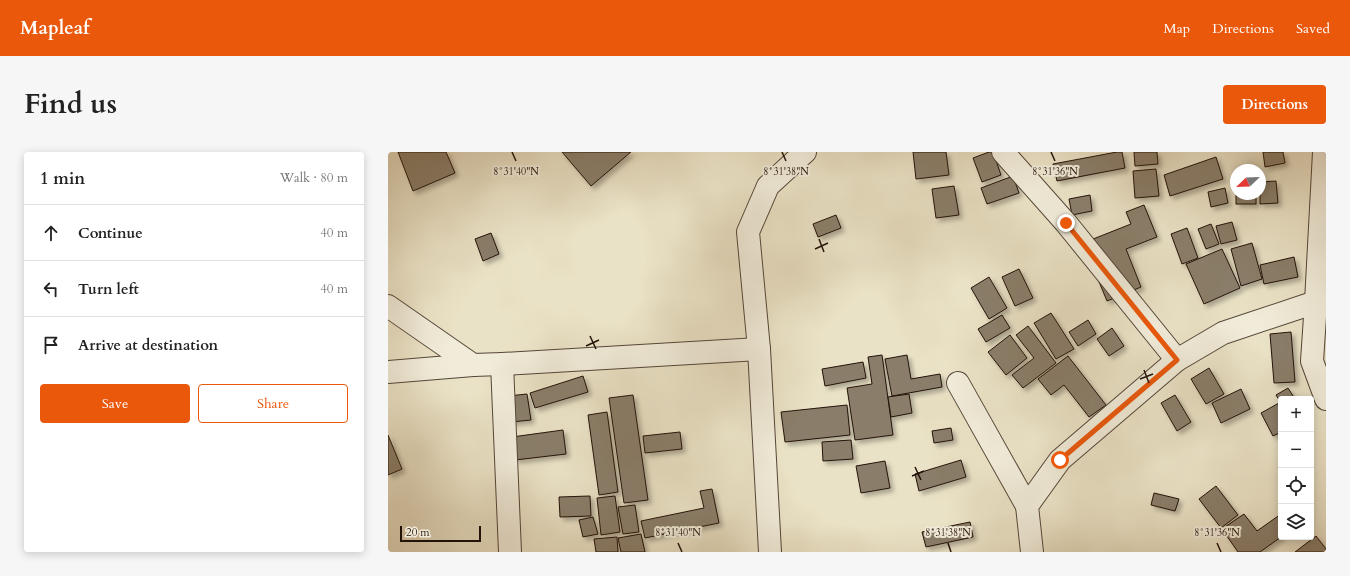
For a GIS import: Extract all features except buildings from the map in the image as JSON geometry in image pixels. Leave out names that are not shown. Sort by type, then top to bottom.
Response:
[{"type":"street","points":[[770,552],[759,349],[748,232],[768,186],[805,152]]},
{"type":"street","points":[[1003,152],[1066,223],[1177,360]]},
{"type":"street","points":[[1324,152],[1312,361],[1326,399]]},
{"type":"street","points":[[1027,506],[1060,460],[1177,360],[1223,334],[1316,302]]},
{"type":"street","points":[[388,306],[473,365]]},
{"type":"street","points":[[388,372],[473,365],[759,349]]},
{"type":"street","points":[[502,364],[510,552]]},
{"type":"street","points":[[958,383],[1027,506],[1032,552]]},
{"type":"route","points":[[1060,460],[1120,407],[1177,360],[1066,223]]}]
